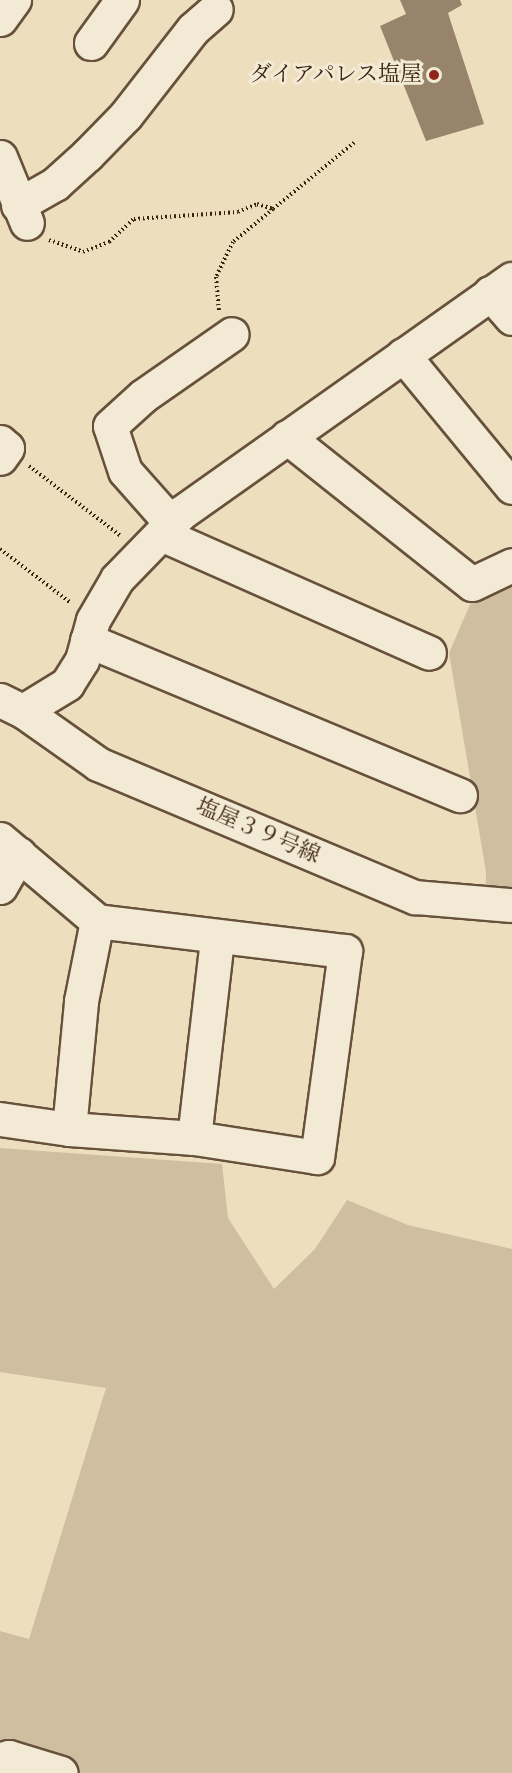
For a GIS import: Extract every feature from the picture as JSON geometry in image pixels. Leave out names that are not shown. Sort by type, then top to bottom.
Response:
[{"type":"street","points":[[0,19],[14,0]]},
{"type":"street","points":[[91,43],[122,0]]},
{"type":"street","points":[[0,157],[23,214],[87,155],[126,115],[193,30],[216,9]]},
{"type":"street","points":[[12,705],[67,684],[90,630],[117,579],[159,536],[287,437],[501,286],[512,318]]},
{"type":"street","points":[[232,334],[143,396],[110,426],[125,471],[159,536],[429,653]]},
{"type":"street","points":[[403,355],[512,487]]},
{"type":"street","points":[[287,437],[472,584],[512,565]]},
{"type":"street","points":[[90,630],[460,795]]},
{"type":"street","name":"塩屋３９号線","points":[[12,705],[98,764],[415,897],[510,905]]},
{"type":"street","points":[[0,887],[10,847],[97,921],[217,938],[345,951],[317,1157],[194,1138],[69,1129],[0,1119]]},
{"type":"street","points":[[69,1129],[81,1001],[97,921]]},
{"type":"street","points":[[194,1138],[217,938]]},
{"type":"street","points":[[0,1759],[9,1757],[61,1773]]},
{"type":"path","points":[[232,334],[219,321],[216,277],[233,242],[356,141]]},
{"type":"path","points":[[23,214],[50,240],[83,252],[109,242],[134,219],[238,212],[257,204],[273,209]]},
{"type":"path","points":[[2,449],[159,536]]},
{"type":"path","points":[[0,549],[90,630]]},
{"type":"shaded area","points":[[512,576],[512,920],[485,915],[486,872],[449,653],[474,595]]},
{"type":"shaded area","points":[[0,1148],[222,1164],[228,1218],[274,1289],[315,1249],[347,1200],[408,1225],[512,1249],[512,1773],[0,1773],[0,1631],[29,1639],[106,1388],[0,1372]]},
{"type":"building","name":"ダイアパレス塩屋","points":[[400,0],[460,0],[462,5],[448,13],[484,124],[426,141],[380,26],[406,14]]},
{"type":"place","name":"ダイアパレス塩屋","points":[[434,75]]}]
